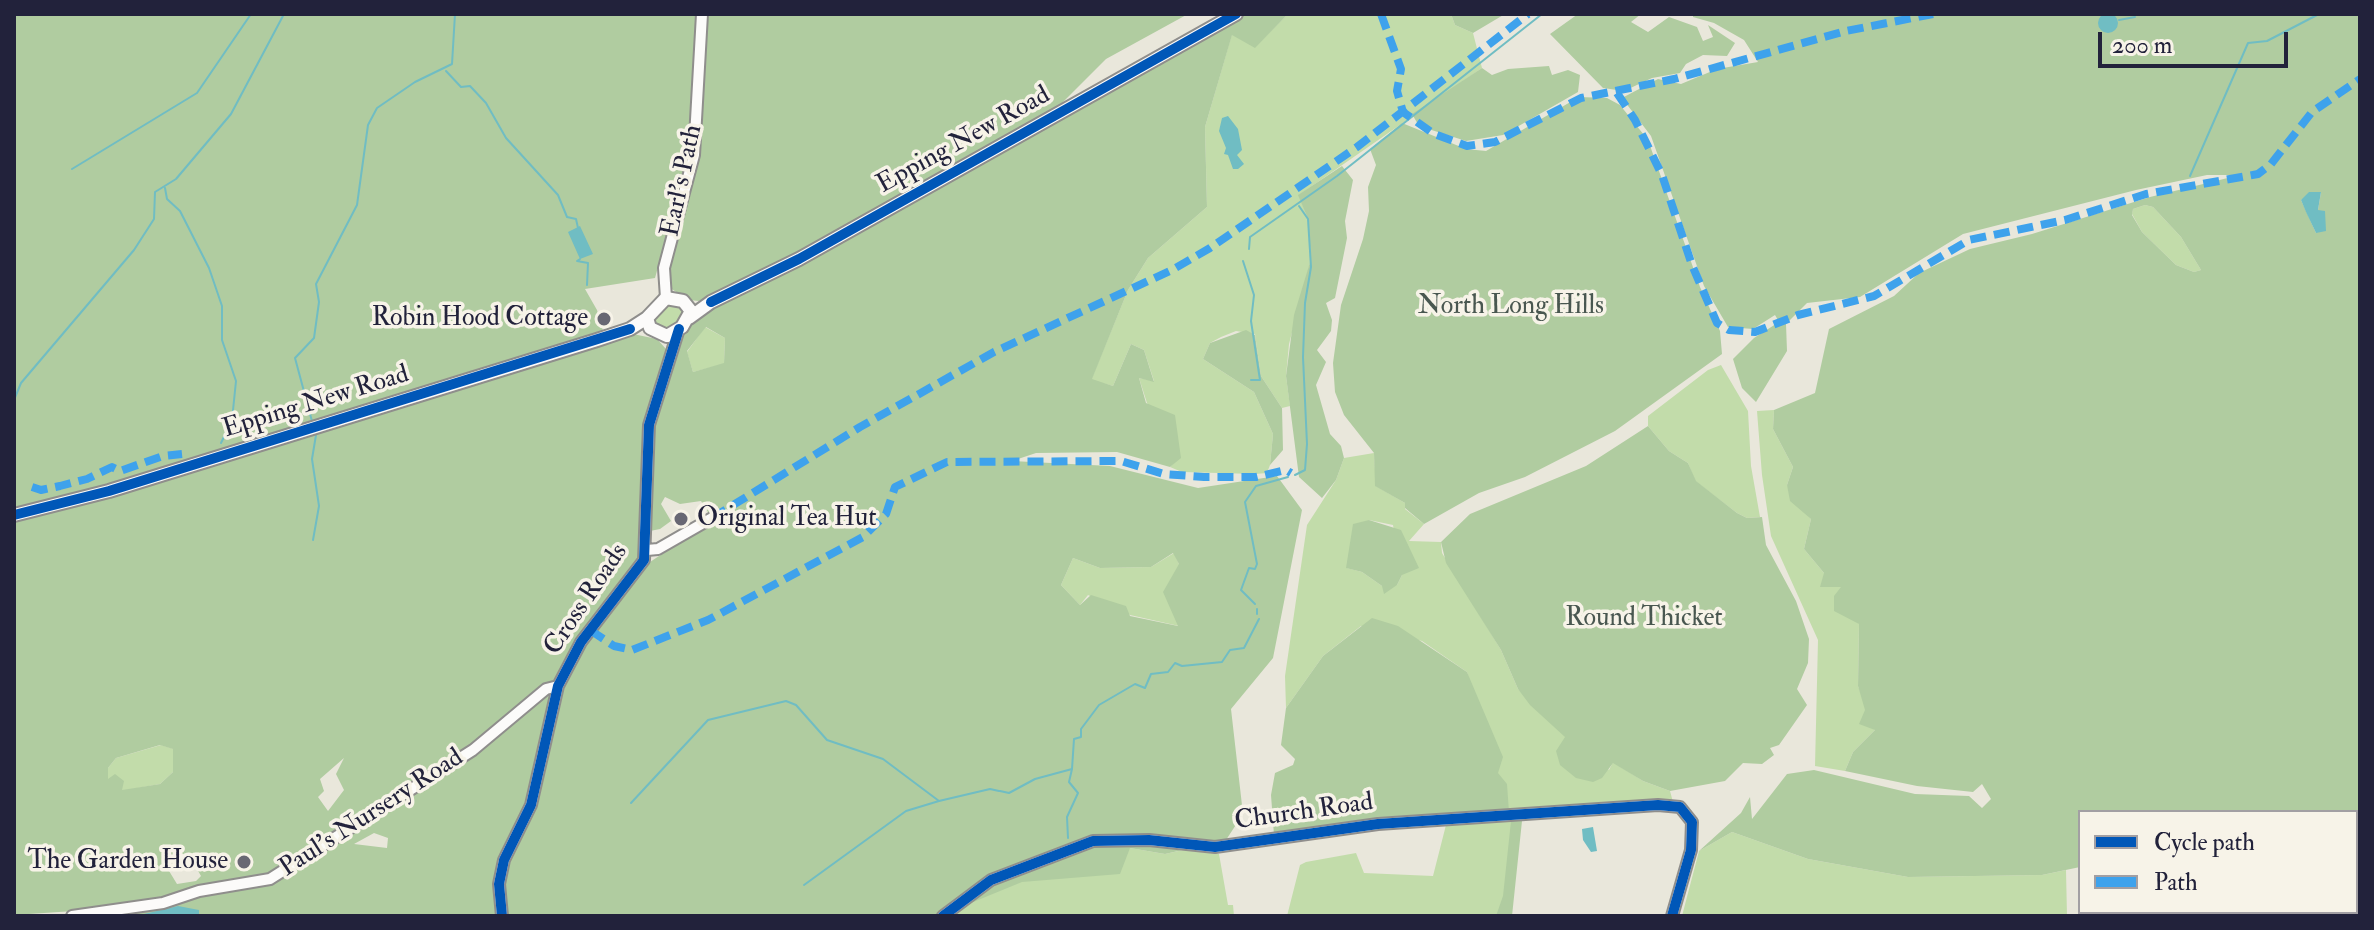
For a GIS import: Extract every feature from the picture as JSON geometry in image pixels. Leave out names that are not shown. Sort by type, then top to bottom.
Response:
[{"type":"main road","name":"Epping New Road","points":[[689,318],[711,302],[774,273],[1236,14]]},
{"type":"main road","points":[[666,298],[686,304],[691,311],[679,329],[659,333],[647,318],[666,298]]},
{"type":"main road","name":"Epping New Road","points":[[686,304],[711,302]]},
{"type":"main road","name":"Epping New Road","points":[[14,515],[109,491],[630,329],[647,318]]},
{"type":"main road","name":"Epping New Road","points":[[630,329],[659,333]]},
{"type":"street","name":"Earl's Path","points":[[666,298],[664,268],[694,155],[702,14]]},
{"type":"street","name":"Cross Roads","points":[[502,916],[499,884],[504,860],[531,805],[558,686],[581,642],[642,565],[647,550],[649,425],[679,329]]},
{"type":"street","points":[[659,333],[673,349]]},
{"type":"street","points":[[647,550],[658,549],[712,518]]},
{"type":"street","name":"Paul's Nursery Road","points":[[72,916],[163,903],[199,891],[270,879],[473,750],[546,689],[558,686]]},
{"type":"street","name":"Church Road","points":[[943,916],[991,880],[1103,840],[1215,847],[1412,822],[1658,805],[1677,806],[1689,814],[1693,834],[1672,916]]},
{"type":"green space","points":[[14,14],[700,14],[697,126],[655,278],[585,289],[597,310],[603,331],[206,456],[14,511]]},
{"type":"green space","points":[[706,14],[1188,14],[1106,59],[1062,103],[1019,130],[807,250],[699,301],[689,300],[670,288],[665,263],[700,154]]},
{"type":"green space","points":[[1246,14],[1288,14],[1255,48],[1232,35],[1205,127],[1207,207],[1148,258],[1128,290],[1092,379],[1113,386],[1131,344],[1144,350],[1154,382],[1139,378],[1146,403],[1175,415],[1181,458],[1170,467],[1117,452],[1036,453],[1012,461],[1110,466],[1198,488],[1277,476],[1302,510],[1273,658],[1231,709],[1243,814],[1226,840],[1165,854],[1130,848],[1120,874],[1022,882],[961,907],[951,916],[505,916],[505,863],[527,817],[555,700],[573,661],[644,566],[713,520],[701,501],[680,504],[665,497],[661,504],[671,521],[660,529],[650,531],[650,439],[685,327],[715,306]],"holes":[[[706,327],[725,338],[724,363],[693,372],[687,351]],[[1173,553],[1179,564],[1163,592],[1178,626],[1130,616],[1126,606],[1091,595],[1080,605],[1061,585],[1073,558],[1100,568],[1151,567]]]},
{"type":"green space","points":[[1288,14],[1451,14],[1455,25],[1473,33],[1482,68],[1299,195],[1308,219],[1311,259],[1289,344],[1286,376],[1290,406],[1282,408],[1261,376],[1255,334],[1236,331],[1221,337],[1210,343],[1203,359],[1254,392],[1273,434],[1267,473],[1182,472],[1170,467],[1180,457],[1147,403],[1139,378],[1154,381],[1144,350],[1131,344],[1113,386],[1091,380],[1128,290],[1148,258],[1207,207],[1205,127],[1232,34],[1255,47]]},
{"type":"green space","points":[[1451,14],[1505,14],[1473,33],[1455,25]]},
{"type":"green space","points":[[1578,14],[1641,14],[1631,22],[1648,32],[1669,17],[1697,27],[1703,41],[1713,37],[1708,25],[1735,43],[1727,56],[1703,55],[1686,64],[1680,73],[1652,78],[1624,91],[1603,88],[1550,34]]},
{"type":"green space","points":[[1693,14],[2360,14],[2360,844],[2358,810],[2078,810],[2078,867],[2042,875],[1908,877],[1808,859],[1732,832],[1699,851],[1741,813],[1750,797],[1752,819],[1787,774],[1814,770],[1915,794],[1969,796],[1982,808],[1991,799],[1982,784],[1973,792],[1917,786],[1845,771],[1853,752],[1875,730],[1859,724],[1865,710],[1858,686],[1859,624],[1834,611],[1834,596],[1841,587],[1820,587],[1824,573],[1804,549],[1811,519],[1790,501],[1787,485],[1793,467],[1773,429],[1774,410],[1815,393],[1829,329],[1894,296],[1919,273],[1970,249],[2032,234],[2150,197],[2240,175],[2207,175],[2136,190],[1963,234],[1860,297],[1807,303],[1786,324],[1787,351],[1756,402],[1742,388],[1733,359],[1754,338],[1779,322],[1775,315],[1753,329],[1728,327],[1704,286],[1651,136],[1622,98],[1658,79],[1681,84],[1717,69],[1758,62],[1744,40],[1714,23],[1693,17]],"holes":[[[2321,192],[2316,233],[2301,200]],[[2145,205],[2153,207],[2181,237],[2201,270],[2194,272],[2176,265],[2142,232],[2132,215],[2133,209]]]},
{"type":"green space","points":[[1549,66],[1552,75],[1568,70],[1580,75],[1578,92],[1503,135],[1466,141],[1419,126],[1412,114],[1482,68],[1492,75],[1508,69]]},
{"type":"green space","name":"North Long Hills","points":[[1579,97],[1607,98],[1620,105],[1648,140],[1700,287],[1720,331],[1722,354],[1615,431],[1525,477],[1479,493],[1424,524],[1405,508],[1405,503],[1375,486],[1374,453],[1344,415],[1335,392],[1333,363],[1341,305],[1363,239],[1369,211],[1368,187],[1376,165],[1370,149],[1402,123],[1466,149],[1486,151]]},
{"type":"green space","points":[[1342,166],[1353,180],[1345,221],[1347,238],[1335,298],[1326,303],[1332,320],[1331,331],[1317,350],[1326,362],[1316,385],[1330,434],[1341,446],[1344,458],[1336,480],[1322,498],[1299,477],[1286,376],[1294,315],[1311,259],[1308,219],[1298,195]]},
{"type":"green space","points":[[2145,205],[2153,207],[2181,237],[2201,270],[2194,272],[2176,265],[2142,232],[2132,214],[2133,209]]},
{"type":"green space","points":[[672,301],[687,309],[672,331],[655,327],[653,318]]},
{"type":"green space","points":[[705,327],[725,338],[724,364],[693,372],[687,352]]},
{"type":"green space","points":[[1246,330],[1255,335],[1261,376],[1282,408],[1283,450],[1270,465],[1273,434],[1254,392],[1203,359],[1210,343]]},
{"type":"green space","points":[[633,334],[657,339],[666,349],[668,359],[648,412],[642,549],[636,565],[577,640],[553,683],[523,813],[499,856],[499,916],[199,916],[198,910],[142,916],[78,916],[74,911],[14,915],[14,519]],"holes":[[[160,745],[173,749],[173,772],[160,784],[122,790],[124,781],[115,774],[108,779],[108,768],[116,758]],[[344,758],[336,774],[344,790],[328,811],[318,797],[324,791],[320,779]],[[374,833],[388,838],[387,848],[354,844]],[[176,851],[206,864],[197,869],[201,876],[196,881],[177,884],[166,866]]]},
{"type":"green space","points":[[1721,365],[1748,411],[1751,466],[1760,517],[1747,518],[1737,513],[1695,481],[1688,463],[1669,451],[1648,426],[1648,416],[1708,370]]},
{"type":"green space","points":[[1774,410],[1773,429],[1793,467],[1787,485],[1811,519],[1804,549],[1824,573],[1842,587],[1859,624],[1858,686],[1875,730],[1853,752],[1845,771],[1815,766],[1818,640],[1771,536],[1762,475],[1757,411]]},
{"type":"green space","name":"Round Thicket","points":[[1648,426],[1669,451],[1688,463],[1696,481],[1737,513],[1747,518],[1762,517],[1766,545],[1796,601],[1809,639],[1808,663],[1797,689],[1807,705],[1779,745],[1770,748],[1774,755],[1762,764],[1743,763],[1725,781],[1670,791],[1643,781],[1613,763],[1602,778],[1593,782],[1576,778],[1560,765],[1556,751],[1565,737],[1530,705],[1518,689],[1501,650],[1446,563],[1441,542],[1470,514],[1586,466]]},
{"type":"green space","points":[[1374,453],[1376,486],[1405,503],[1405,509],[1424,524],[1409,541],[1441,542],[1442,553],[1501,650],[1518,689],[1609,770],[1613,762],[1643,781],[1670,791],[1673,802],[1509,812],[1467,672],[1422,641],[1361,626],[1323,656],[1286,708],[1285,676],[1307,525],[1336,480],[1344,458]],"holes":[[[1369,520],[1393,525],[1402,575],[1397,585],[1382,586],[1362,572],[1347,568]]]},
{"type":"green space","points":[[1369,520],[1401,530],[1419,568],[1402,575],[1397,585],[1384,594],[1382,586],[1362,572],[1346,568],[1353,524]]},
{"type":"green space","points":[[1174,553],[1179,564],[1179,626],[1130,615],[1088,595],[1080,605],[1061,585],[1073,558],[1100,568],[1151,567]]},
{"type":"green space","points":[[1372,618],[1398,626],[1467,672],[1503,757],[1498,773],[1507,784],[1509,812],[1274,835],[1271,795],[1275,773],[1293,765],[1295,759],[1281,745],[1286,708],[1323,656]]},
{"type":"green space","points":[[161,745],[174,749],[173,772],[160,784],[121,791],[108,780],[108,768],[116,758]]},
{"type":"green space","points":[[1511,821],[1522,821],[1512,916],[1496,916],[1503,896]]},
{"type":"green space","points":[[1520,821],[1512,892],[1506,916],[1287,916],[1300,865],[1306,862],[1356,853],[1364,873],[1433,876],[1446,825]]},
{"type":"green space","points":[[1732,832],[1808,859],[1908,877],[2042,875],[2066,870],[2067,916],[1682,916],[1699,851]]},
{"type":"green space","points":[[1130,848],[1165,854],[1183,850],[1219,854],[1228,905],[1233,905],[1234,916],[945,916],[1023,866]]},
{"type":"green space","points":[[2358,850],[2360,916],[2228,916],[2358,914]]},
{"type":"water","points":[[2108,13],[2115,16],[2118,23],[2115,30],[2108,33],[2101,30],[2098,23],[2101,16]]},
{"type":"water","points":[[1228,116],[1238,129],[1242,150],[1237,155],[1244,164],[1238,169],[1233,169],[1228,155],[1224,154],[1226,148],[1219,131],[1222,118]]},
{"type":"water","points":[[2309,192],[2321,192],[2318,210],[2325,211],[2326,231],[2316,233],[2306,212],[2301,200]]},
{"type":"water","points":[[580,226],[593,254],[580,259],[568,232]]},
{"type":"water","points":[[1593,827],[1597,851],[1591,852],[1583,840],[1582,829]]},
{"type":"water","points":[[178,906],[199,910],[199,916],[140,915]]},
{"type":"waterway","points":[[72,169],[197,93],[251,14]]},
{"type":"waterway","points":[[14,400],[21,383],[134,250],[154,219],[155,192],[176,179],[231,114],[284,14]]},
{"type":"waterway","points":[[313,425],[295,358],[314,338],[319,302],[316,284],[357,205],[368,125],[377,108],[415,82],[452,64],[455,14]]},
{"type":"waterway","points":[[1249,249],[1250,237],[1337,176],[1542,14]]},
{"type":"waterway","points":[[2190,176],[2248,43],[2267,41],[2319,14]]},
{"type":"waterway","points":[[2119,20],[2135,17]]},
{"type":"waterway","points":[[446,71],[461,87],[470,86],[486,103],[506,138],[558,195],[567,217],[576,219],[578,228]]},
{"type":"waterway","points":[[165,188],[167,199],[180,211],[209,268],[222,306],[222,340],[236,381],[232,420],[221,443]]},
{"type":"waterway","points":[[1295,475],[1305,470],[1307,444],[1303,357],[1305,303],[1311,267],[1308,219],[1299,206]]},
{"type":"waterway","points":[[580,259],[577,261],[588,263],[587,285]]},
{"type":"waterway","points":[[1243,261],[1254,295],[1251,321],[1260,380],[1251,380]]},
{"type":"waterway","points":[[313,540],[319,506],[312,459],[316,435]]},
{"type":"waterway","points":[[1255,604],[1241,590],[1249,568],[1255,569],[1257,564],[1245,502],[1256,486],[1288,477]]},
{"type":"waterway","points":[[1257,609],[1257,614]]},
{"type":"waterway","points":[[1099,705],[1135,684],[1145,688],[1151,674],[1168,672],[1175,663],[1182,666],[1222,662],[1230,650],[1244,648],[1259,619]]},
{"type":"waterway","points":[[631,803],[708,720],[786,701],[796,705],[827,740],[883,759],[939,801],[990,789],[999,791]]},
{"type":"waterway","points":[[1000,791],[1009,793],[1035,779],[1072,769],[1074,739],[1081,737],[1081,729],[1099,705]]},
{"type":"waterway","points":[[1068,838],[1067,817],[1078,793],[1069,782],[1072,769]]},
{"type":"waterway","points":[[804,885],[906,811],[939,801]]},
{"type":"marked path","points":[[1381,14],[1401,69],[1397,91],[1403,112],[1434,134],[1467,146],[1495,142],[1581,98],[1674,79],[1846,31],[1933,14]]},
{"type":"marked path","points":[[712,518],[860,427],[994,352],[1172,270],[1210,248],[1357,147],[1528,14]]},
{"type":"marked path","points":[[1617,93],[1635,120],[1662,175],[1692,265],[1717,323],[1729,330],[1755,332],[1798,315],[1874,296],[1969,240],[2065,220],[2146,194],[2258,174],[2271,164],[2312,112],[2360,79]]},
{"type":"marked path","points":[[32,487],[41,490],[60,486],[87,479],[112,467],[120,471],[163,456],[182,454]]},
{"type":"marked path","points":[[590,630],[614,646],[632,650],[708,620],[863,537],[886,514],[895,487],[947,462],[1121,461],[1164,474],[1204,477],[1256,477],[1286,470],[1291,473]]},
{"type":"cycle path","points":[[711,302],[799,259],[1236,14]]},
{"type":"cycle path","points":[[14,515],[109,491],[630,329]]},
{"type":"cycle path","points":[[502,916],[499,884],[504,860],[531,805],[558,686],[581,642],[644,560],[649,425],[679,329]]},
{"type":"cycle path","points":[[943,916],[991,880],[1093,841],[1149,840],[1215,847],[1378,824],[1658,805],[1680,807],[1692,822],[1691,850],[1672,916]]},
{"type":"place","name":"Robin Hood Cottage","points":[[604,319]]},
{"type":"place","name":"Original Tea Hut","points":[[681,519]]},
{"type":"place","name":"The Garden House","points":[[244,862]]}]
